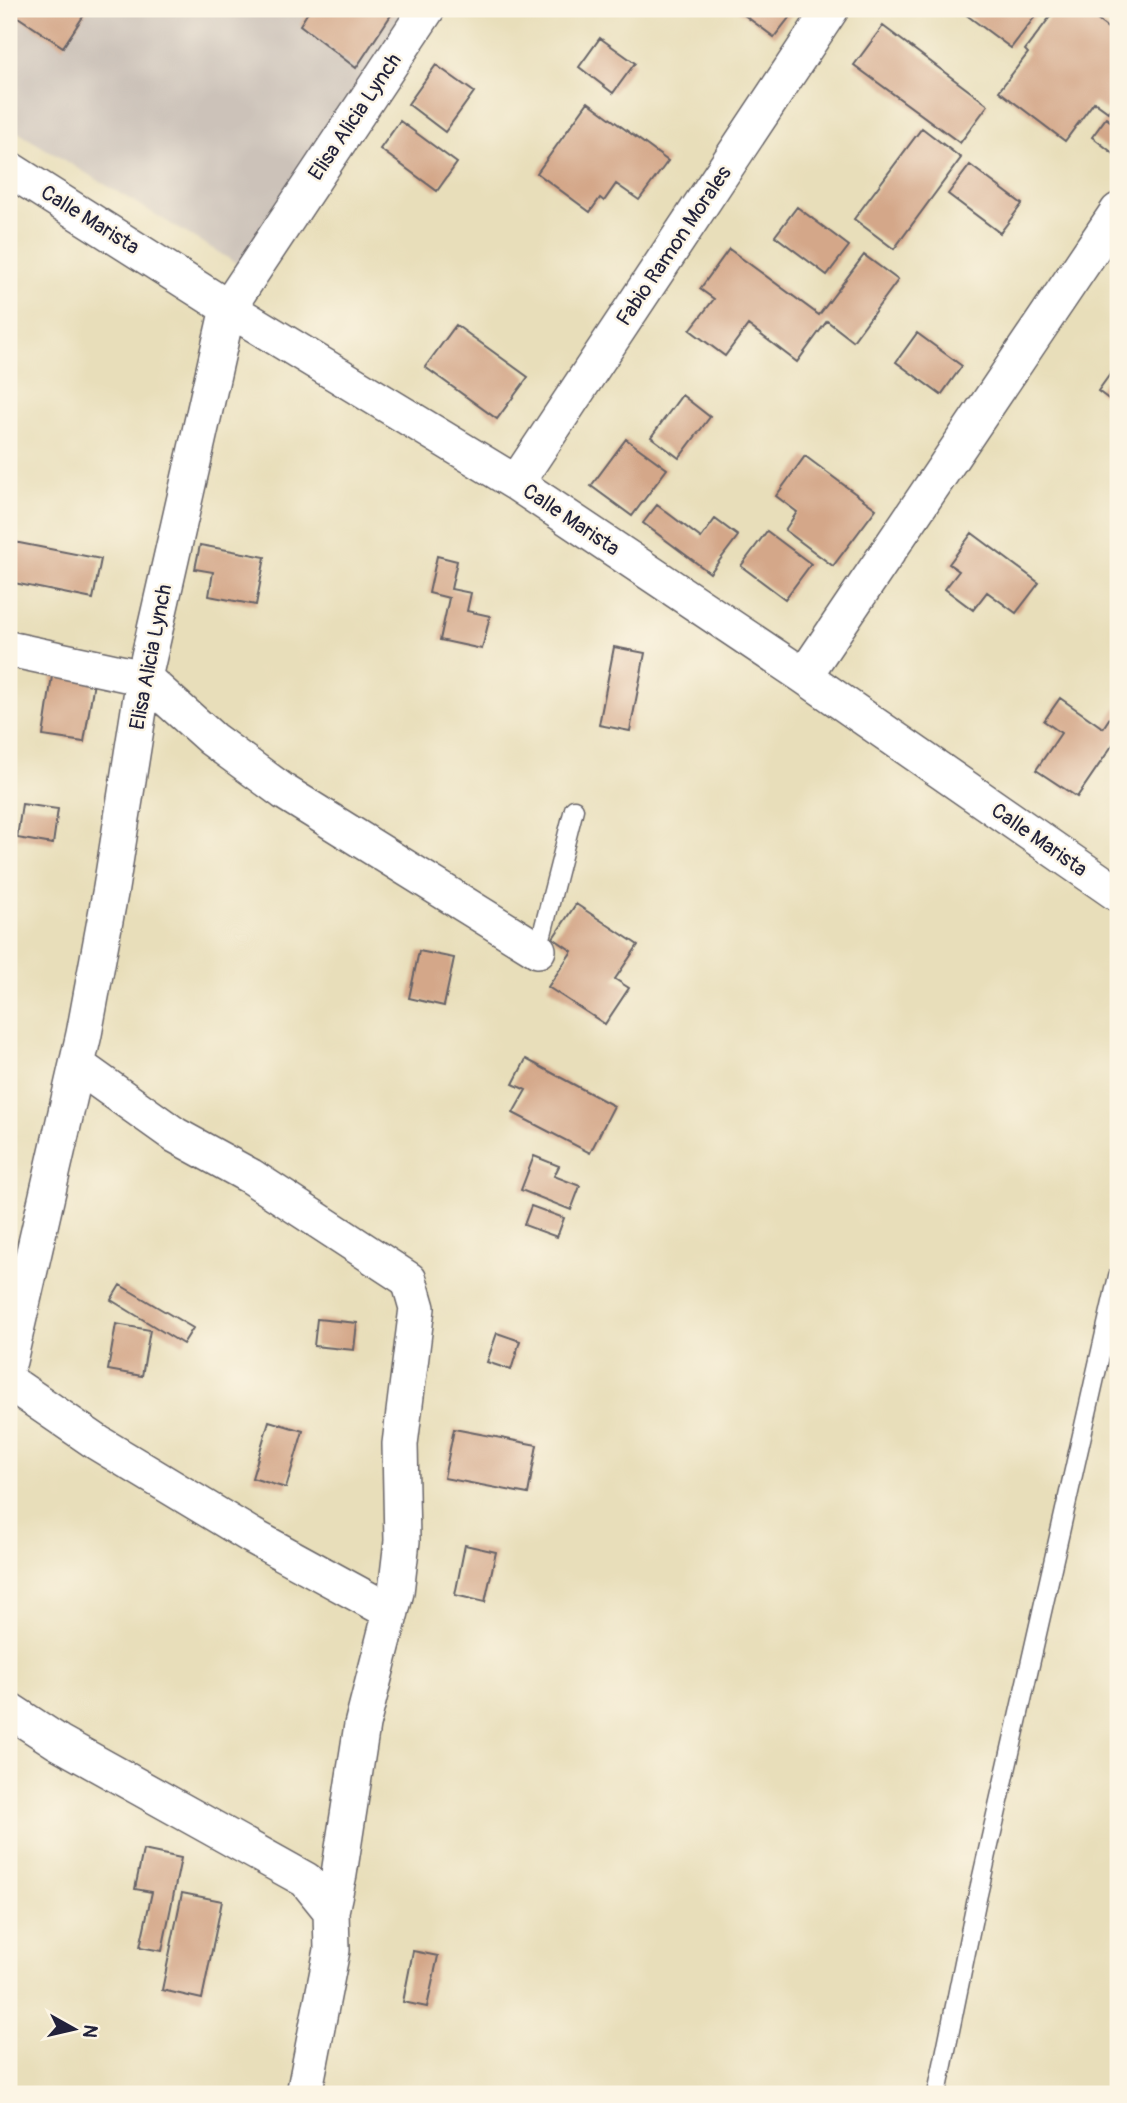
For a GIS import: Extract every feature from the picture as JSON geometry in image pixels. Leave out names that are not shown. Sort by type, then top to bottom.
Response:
[{"type":"street","name":"Elisa Alicia Lynch","points":[[9,1361],[76,1065],[111,888],[145,678],[228,308],[427,9]]},
{"type":"street","name":"Fabio Ramon Morales","points":[[516,483],[831,9]]},
{"type":"street","name":"Calle Marista","points":[[9,169],[228,308],[516,483],[804,676],[1118,894]]},
{"type":"street","points":[[804,676],[1118,211]]},
{"type":"street","points":[[9,649],[145,678],[212,739],[284,792],[538,950]]},
{"type":"street","points":[[76,1065],[175,1135],[250,1176],[408,1280],[416,1308],[400,1444],[402,1541],[396,1592],[362,1725],[331,1911],[332,1950],[304,2094]]},
{"type":"street","points":[[9,1382],[145,1472],[252,1536],[391,1612]]},
{"type":"street","points":[[9,1710],[58,1742],[306,1880],[331,1911]]},
{"type":"lane","points":[[538,950],[574,810]]},
{"type":"lane","points":[[937,2094],[979,1889],[1118,1276]]},
{"type":"shaded area","points":[[9,9],[441,9],[263,279],[9,127]]},
{"type":"building","points":[[9,9],[88,9],[63,47]]},
{"type":"building","points":[[310,9],[395,9],[356,68],[300,25]]},
{"type":"building","points":[[736,9],[785,9],[792,14],[774,37]]},
{"type":"building","points":[[1027,9],[1036,15],[1011,48],[961,11]]},
{"type":"building","points":[[1056,9],[1095,9],[1091,15],[1118,36],[1118,98],[1108,112],[1094,102],[1065,141],[999,91],[1028,53],[1025,50]]},
{"type":"building","points":[[883,26],[988,105],[960,143],[854,65]]},
{"type":"building","points":[[600,38],[635,63],[613,93],[579,67]]},
{"type":"building","points":[[436,65],[474,92],[445,132],[408,104]]},
{"type":"building","points":[[588,102],[668,161],[639,200],[616,184],[604,201],[600,198],[590,212],[537,173]]},
{"type":"building","points":[[1106,118],[1118,127],[1118,157],[1092,137]]},
{"type":"building","points":[[400,121],[457,163],[437,191],[380,149]]},
{"type":"building","points":[[922,128],[961,158],[894,249],[854,219]]},
{"type":"building","points":[[970,165],[1022,204],[1000,233],[948,194]]},
{"type":"building","points":[[797,207],[849,246],[827,275],[775,236]]},
{"type":"building","points":[[729,249],[819,315],[864,255],[898,280],[853,341],[827,321],[797,362],[748,325],[725,356],[690,330],[714,299],[700,289]]},
{"type":"building","points":[[456,325],[528,377],[497,419],[425,367]]},
{"type":"building","points":[[917,333],[962,366],[941,395],[896,362]]},
{"type":"building","points":[[1118,363],[1118,406],[1098,391]]},
{"type":"building","points":[[682,395],[710,417],[679,458],[651,437]]},
{"type":"building","points":[[626,439],[667,469],[632,516],[591,486]]},
{"type":"building","points":[[805,456],[876,509],[833,566],[785,530],[797,512],[776,496]]},
{"type":"building","points":[[657,505],[701,538],[715,519],[738,536],[710,573],[643,523]]},
{"type":"building","points":[[767,531],[811,564],[785,599],[741,566]]},
{"type":"building","points":[[972,533],[1039,583],[1016,613],[987,592],[973,610],[945,589],[959,571],[949,564]]},
{"type":"building","points":[[9,541],[101,559],[93,599],[9,582]]},
{"type":"building","points":[[200,545],[265,557],[256,605],[209,596],[213,572],[195,569]]},
{"type":"building","points":[[437,556],[457,561],[451,589],[471,593],[467,611],[490,616],[482,649],[440,640],[449,598],[429,593]]},
{"type":"building","points":[[614,647],[645,653],[630,731],[599,725]]},
{"type":"building","points":[[52,676],[94,682],[84,742],[43,736]]},
{"type":"building","points":[[1060,698],[1103,728],[1118,705],[1118,737],[1077,797],[1036,770],[1061,733],[1044,721]]},
{"type":"building","points":[[22,804],[58,809],[53,844],[17,838]]},
{"type":"building","points":[[576,904],[638,945],[615,979],[629,988],[605,1024],[548,987],[572,951],[553,938]]},
{"type":"building","points":[[419,951],[454,958],[444,1006],[409,998]]},
{"type":"building","points":[[526,1059],[614,1106],[590,1153],[513,1113],[526,1090],[513,1084]]},
{"type":"building","points":[[534,1156],[559,1166],[554,1176],[580,1186],[571,1210],[521,1190]]},
{"type":"building","points":[[531,1206],[564,1218],[557,1237],[524,1225]]},
{"type":"building","points":[[120,1285],[193,1328],[183,1344],[111,1300]]},
{"type":"building","points":[[317,1319],[357,1323],[354,1350],[314,1346]]},
{"type":"building","points":[[116,1324],[150,1330],[142,1376],[108,1370]]},
{"type":"building","points":[[497,1333],[520,1341],[511,1370],[487,1362]]},
{"type":"building","points":[[269,1421],[303,1431],[286,1488],[252,1478]]},
{"type":"building","points":[[454,1429],[537,1445],[528,1494],[444,1478]]},
{"type":"building","points":[[465,1545],[496,1552],[485,1602],[455,1595]]},
{"type":"building","points":[[143,1850],[181,1858],[162,1951],[140,1947],[152,1892],[135,1889]]},
{"type":"building","points":[[182,1893],[222,1901],[202,1999],[162,1990]]},
{"type":"building","points":[[413,1951],[438,1956],[427,2007],[403,2002]]}]
